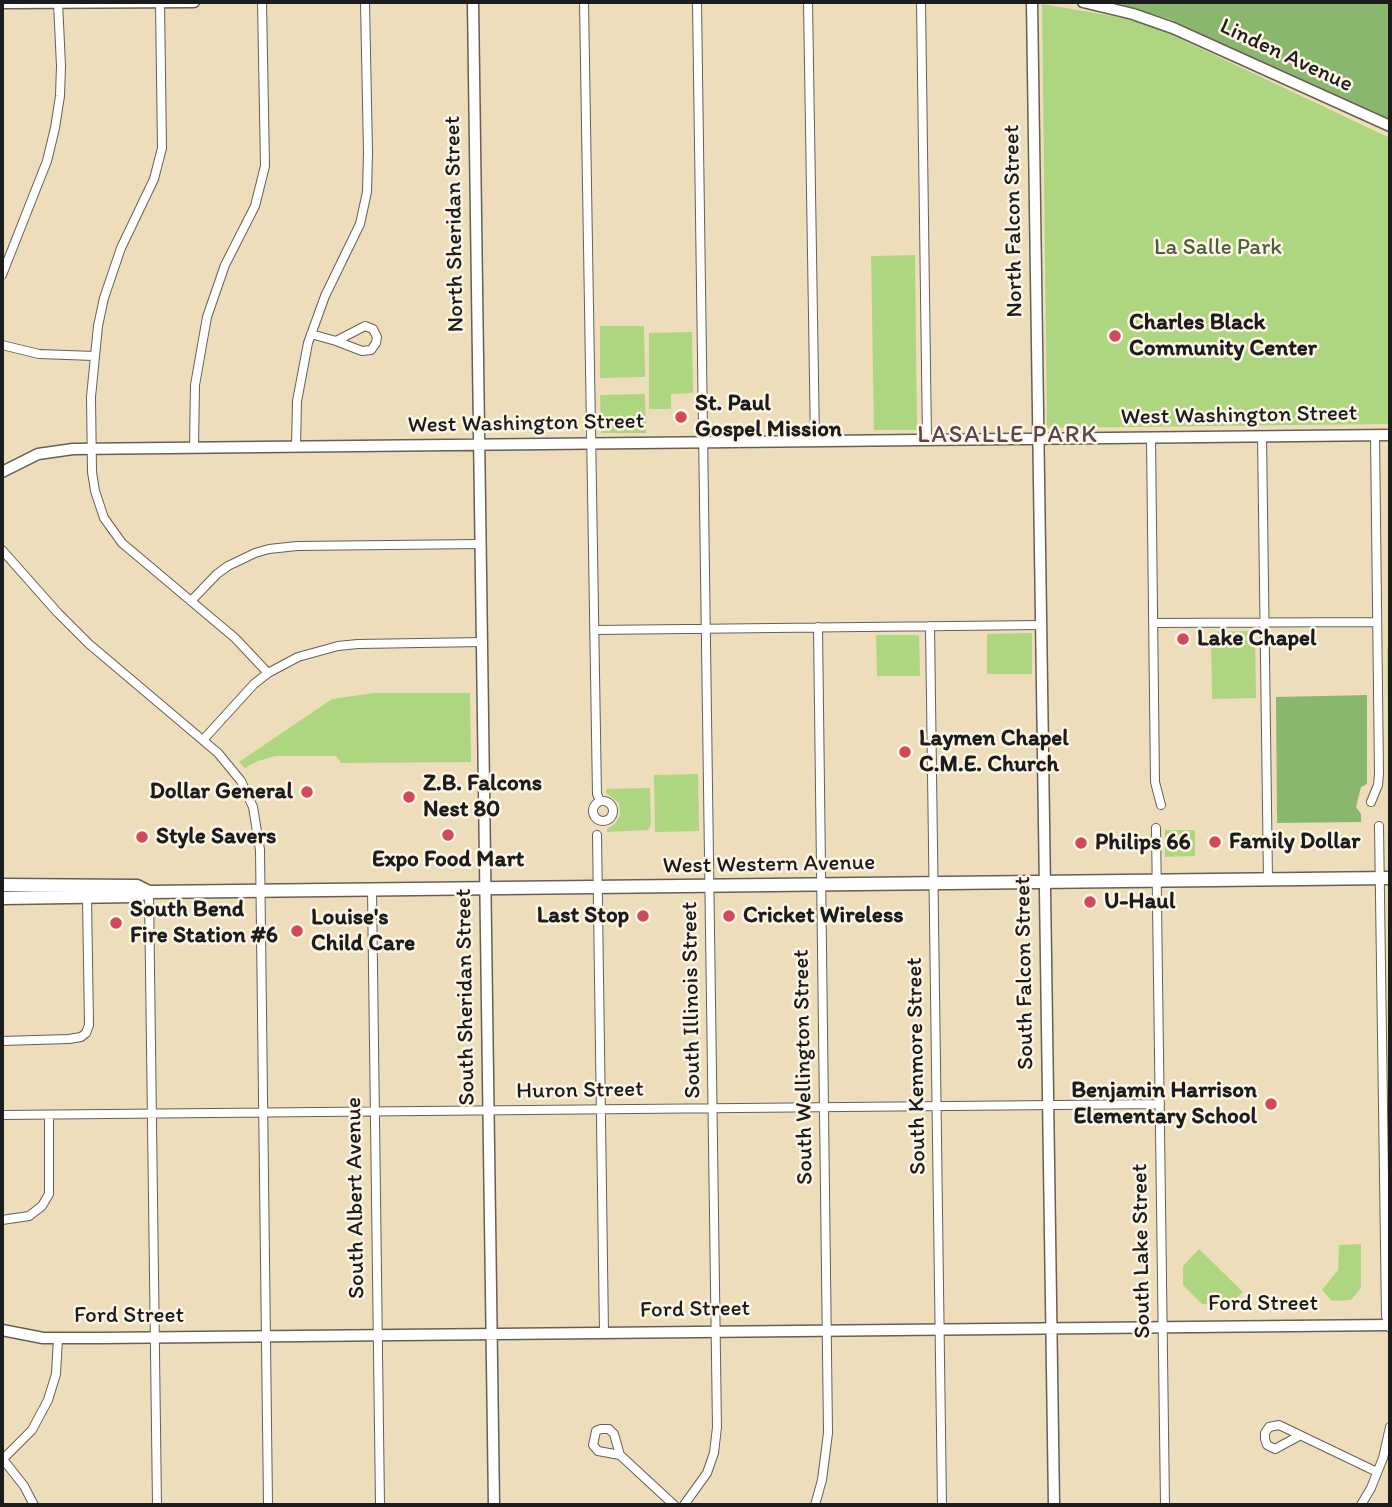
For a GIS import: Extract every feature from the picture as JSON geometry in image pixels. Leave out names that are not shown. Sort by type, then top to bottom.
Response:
[{"type":"main road","name":"West Western Avenue","points":[[2,898],[135,896],[149,891],[1385,878]]},
{"type":"main road","name":"West Western Avenue","points":[[2,886],[137,886],[149,891]]},
{"type":"street","points":[[2,275],[47,162],[55,128],[61,76],[58,2]]},
{"type":"street","points":[[160,2],[163,139],[154,179],[121,248],[108,284],[98,326],[91,397],[95,491],[104,518],[135,556],[247,649],[268,673]]},
{"type":"street","points":[[2,3],[194,2]]},
{"type":"street","points":[[194,447],[195,385],[207,317],[225,265],[255,206],[265,166],[262,2]]},
{"type":"street","points":[[296,447],[299,383],[311,334],[325,296],[360,224],[367,192],[365,2]]},
{"type":"street","name":"North Sheridan Street","points":[[473,2],[480,446]]},
{"type":"street","points":[[584,2],[597,794],[600,802]]},
{"type":"street","name":"South Illinois Street","points":[[684,1505],[699,1487],[714,1453],[717,1427],[697,2]]},
{"type":"street","points":[[808,2],[815,442]]},
{"type":"street","points":[[921,2],[927,440]]},
{"type":"street","name":"North Falcon Street","points":[[1032,2],[1039,439]]},
{"type":"street","name":"Linden Avenue","points":[[1083,2],[1133,14],[1173,28],[1390,126]]},
{"type":"street","points":[[311,334],[366,351],[374,347],[377,337],[373,329],[365,326],[336,341]]},
{"type":"street","points":[[2,345],[39,354],[94,356]]},
{"type":"street","points":[[1371,802],[1379,774],[1375,435]]},
{"type":"street","name":"West Washington Street","points":[[2,472],[38,454],[92,448],[1390,435]]},
{"type":"street","points":[[1262,436],[1268,880]]},
{"type":"street","points":[[1151,438],[1154,782],[1161,805]]},
{"type":"street","name":"South Falcon Street","points":[[1039,439],[1054,1505]]},
{"type":"street","name":"South Sheridan Street","points":[[480,446],[494,1505]]},
{"type":"street","points":[[191,601],[228,566],[269,549],[297,546],[481,544]]},
{"type":"street","points":[[2,550],[73,628],[203,740],[231,768],[253,807],[260,839],[268,1505]]},
{"type":"street","points":[[1153,623],[1376,622]]},
{"type":"street","points":[[594,630],[1041,625]]},
{"type":"street","name":"South Kenmore Street","points":[[930,626],[942,1505]]},
{"type":"street","name":"South Wellington Street","points":[[815,1505],[822,1480],[828,1433],[818,627]]},
{"type":"street","points":[[203,740],[243,694],[268,673],[298,657],[338,646],[483,642]]},
{"type":"street","points":[[1379,826],[1385,878],[1386,1316],[1390,1326]]},
{"type":"street","name":"South Lake Street","points":[[1156,828],[1165,1505]]},
{"type":"street","points":[[597,835],[604,1333]]},
{"type":"street","name":"South Albert Avenue","points":[[372,890],[380,1505]]},
{"type":"street","points":[[149,891],[157,1505]]},
{"type":"street","points":[[2,1041],[75,1038],[86,1033],[89,1025],[87,898]]},
{"type":"street","name":"Huron Street","points":[[2,1115],[1160,1104]]},
{"type":"street","points":[[2,1220],[29,1216],[42,1206],[49,1194],[49,1115]]},
{"type":"street","name":"Ford Street","points":[[2,1330],[26,1336],[58,1338],[1390,1326]]},
{"type":"street","points":[[34,1505],[24,1486],[2,1459],[32,1430],[48,1400],[55,1374],[58,1338]]},
{"type":"street","points":[[1361,1505],[1377,1472],[1390,1427]]},
{"type":"street","points":[[1299,1436],[1377,1472]]},
{"type":"street","points":[[620,1455],[674,1505]]},
{"type":"green space","points":[[1114,2],[1390,2],[1390,123],[1169,19]]},
{"type":"green space","name":"La Salle Park","points":[[1042,4],[1144,23],[1390,138],[1390,424],[1047,428]]},
{"type":"green space","points":[[915,255],[917,430],[874,430],[871,256]]},
{"type":"green space","points":[[600,326],[644,326],[645,377],[600,378]]},
{"type":"green space","points":[[692,332],[693,393],[671,394],[671,409],[649,409],[649,333]]},
{"type":"green space","points":[[645,394],[646,433],[601,433],[600,395]]},
{"type":"green space","points":[[1255,631],[1256,698],[1212,699],[1211,632]]},
{"type":"green space","points":[[1032,633],[1032,674],[987,674],[987,634]]},
{"type":"green space","points":[[876,635],[919,635],[920,676],[877,676]]},
{"type":"green space","points":[[1387,647],[1390,647],[1390,750],[1388,750]]},
{"type":"green space","points":[[373,693],[470,693],[471,762],[341,763],[336,756],[276,756],[245,768],[239,762],[332,699]]},
{"type":"green space","points":[[1367,695],[1367,784],[1361,787],[1356,807],[1361,814],[1361,822],[1277,823],[1276,697]]},
{"type":"green space","points":[[698,774],[699,831],[655,832],[654,775]]},
{"type":"green space","points":[[650,788],[651,824],[648,830],[607,832],[620,815],[619,803],[606,793],[606,789]]},
{"type":"green space","points":[[1165,830],[1195,830],[1195,856],[1165,857]]},
{"type":"green space","points":[[1361,1244],[1361,1288],[1351,1300],[1332,1301],[1322,1290],[1338,1270],[1339,1245]]},
{"type":"green space","points":[[1199,1249],[1243,1292],[1230,1305],[1202,1304],[1183,1285],[1183,1266]]},
{"type":"place","name":"Charles Black Community Center","points":[[1115,336]]},
{"type":"place","name":"St. Paul Gospel Mission","points":[[681,417]]},
{"type":"place","name":"Lake Chapel","points":[[1183,639]]},
{"type":"place","name":"Laymen Chapel C.M.E. Church","points":[[905,752]]},
{"type":"place","name":"Dollar General","points":[[307,792]]},
{"type":"place","name":"Z.B. Falcons Nest 80","points":[[409,797]]},
{"type":"place","name":"Expo Food Mart","points":[[448,835]]},
{"type":"place","name":"Style Savers","points":[[142,837]]},
{"type":"place","name":"Family Dollar","points":[[1215,842]]},
{"type":"place","name":"Philips 66","points":[[1081,843]]},
{"type":"place","name":"U-Haul","points":[[1090,902]]},
{"type":"place","name":"Last Stop","points":[[643,916]]},
{"type":"place","name":"Cricket Wireless","points":[[729,916]]},
{"type":"place","name":"South Bend Fire Station #6","points":[[116,923]]},
{"type":"place","name":"Louise's Child Care","points":[[297,931]]},
{"type":"place","name":"Benjamin Harrison Elementary School","points":[[1271,1104]]},
{"type":"district","name":"LASALLE PARK","points":[[1008,436]]}]
